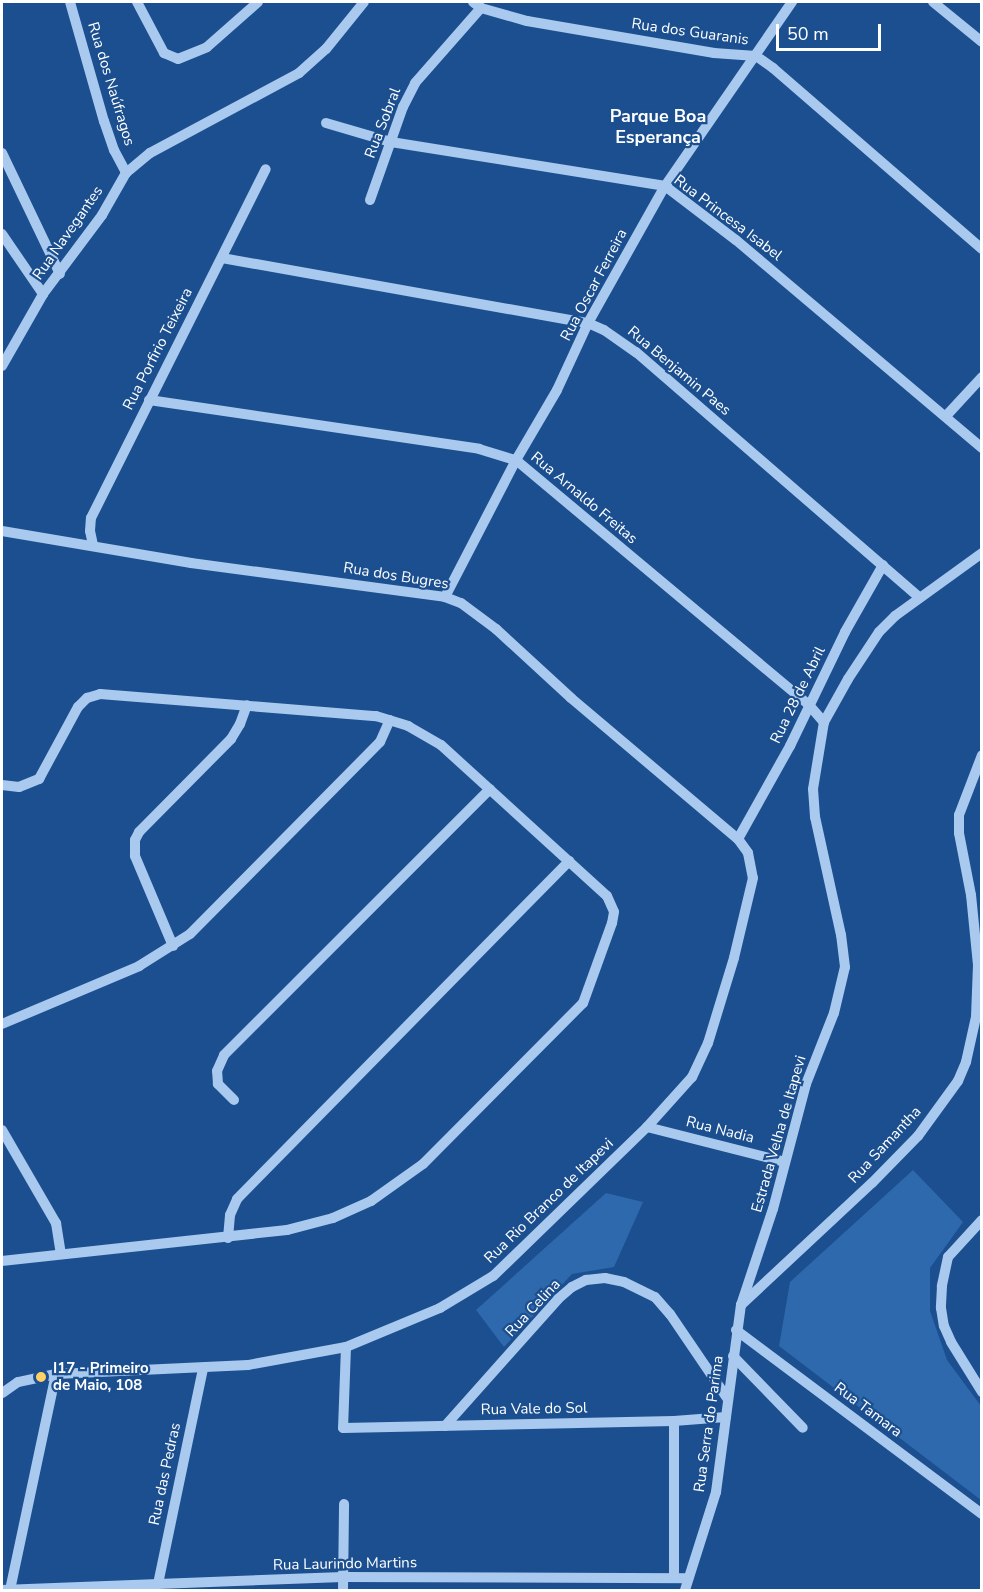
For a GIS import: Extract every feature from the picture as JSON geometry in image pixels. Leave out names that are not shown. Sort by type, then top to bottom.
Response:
[{"type":"street","name":"Rua dos Naúfragos","points":[[70,2],[104,121],[114,150],[126,173]]},
{"type":"street","points":[[137,2],[164,53],[178,59],[207,47],[258,2]]},
{"type":"street","name":"Rua Navegantes","points":[[2,366],[43,294],[102,215],[126,173],[150,153],[180,135],[299,73],[326,49],[364,2]]},
{"type":"street","name":"Rua Oscar Ferreira","points":[[445,597],[516,460],[557,390],[588,323],[665,186],[792,2]]},
{"type":"street","points":[[933,2],[981,42]]},
{"type":"street","name":"Rua dos Guaranis","points":[[477,5],[539,23],[714,53],[756,56],[773,68],[981,249]]},
{"type":"street","name":"Rua Sobral","points":[[370,200],[403,106],[415,83],[477,5]]},
{"type":"street","name":"Rua Princesa Isabel","points":[[326,123],[390,142],[665,186],[736,240],[981,448]]},
{"type":"street","points":[[2,153],[60,273]]},
{"type":"street","name":"Rua Porfirio Teixeira","points":[[93,545],[90,531],[91,518],[266,169]]},
{"type":"street","points":[[2,234],[43,294]]},
{"type":"street","name":"Rua Benjamin Paes","points":[[222,258],[588,323],[620,340],[636,352],[919,597]]},
{"type":"street","points":[[946,416],[981,377]]},
{"type":"street","name":"Rua Arnaldo Freitas","points":[[149,400],[479,449],[516,460],[809,705],[824,722]]},
{"type":"street","name":"Rua dos Bugres","points":[[2,531],[191,563],[445,597],[461,603],[496,629],[571,698],[738,839]]},
{"type":"street","name":"Estrada Velha de Itapevi","points":[[736,1330],[741,1305],[773,1209],[806,1084],[834,1013],[845,967],[841,934],[815,817],[813,789],[816,759],[824,722],[848,679],[879,632],[919,597],[954,575],[981,553]]},
{"type":"street","name":"Rua 28 de Abril","points":[[738,839],[790,746],[809,705],[883,565]]},
{"type":"street","points":[[2,785],[19,787],[39,779],[78,706],[93,695],[361,714],[390,720],[441,745],[607,896],[614,912],[583,1003],[423,1164],[390,1190],[353,1210],[318,1222],[228,1238],[2,1261]]},
{"type":"street","points":[[174,946],[135,856],[135,840],[139,832],[231,739],[247,705]]},
{"type":"street","points":[[2,1024],[139,966],[174,946],[205,920],[380,742],[390,720]]},
{"type":"street","name":"Rua Samantha","points":[[741,1305],[872,1183],[918,1136],[958,1081],[976,1017],[978,965],[970,895],[959,833],[959,815],[981,755]]},
{"type":"street","points":[[234,1100],[218,1084],[217,1071],[224,1055],[490,789]]},
{"type":"street","name":"Rua Rio Branco de Itapevi","points":[[2,1393],[18,1382],[56,1374],[203,1369],[293,1359],[346,1347],[440,1308],[493,1276],[648,1127],[692,1077],[708,1043],[734,958],[753,878],[748,853],[738,839]]},
{"type":"street","points":[[228,1238],[230,1215],[237,1199],[569,861]]},
{"type":"street","name":"Rua Nadia","points":[[648,1127],[785,1162]]},
{"type":"street","points":[[2,1130],[6,1149],[56,1224],[61,1254]]},
{"type":"street","points":[[981,1220],[948,1257],[942,1286],[941,1308],[944,1326],[951,1342],[981,1392]]},
{"type":"street","name":"Rua Celina","points":[[445,1426],[558,1299],[572,1287],[586,1280],[605,1278],[624,1282],[654,1297],[670,1314],[727,1398]]},
{"type":"street","name":"Rua Serra do Parima","points":[[685,1590],[716,1492],[736,1330]]},
{"type":"street","name":"Rua Tamara","points":[[736,1330],[981,1514]]},
{"type":"street","name":"Rua Vale do Sol","points":[[346,1347],[344,1428],[674,1421],[726,1417]]},
{"type":"street","points":[[733,1356],[803,1428]]},
{"type":"street","name":"Rua das Pedras","points":[[158,1584],[203,1369]]},
{"type":"street","points":[[6,1590],[56,1374]]},
{"type":"street","points":[[674,1421],[674,1577]]},
{"type":"street","points":[[343,1590],[344,1504]]},
{"type":"street","name":"Rua Laurindo Martins","points":[[6,1590],[343,1577],[688,1578]]},
{"type":"shaded area","points":[[913,1170],[963,1222],[930,1268],[930,1311],[947,1360],[981,1406],[981,1500],[779,1346],[790,1282]]},
{"type":"shaded area","points":[[606,1193],[643,1202],[614,1267],[572,1274],[504,1347],[476,1310]]},
{"type":"place","name":"I17 - Primeiro de Maio, 108","points":[[41,1377]]},
{"type":"district","name":"Parque Boa Esperança","points":[[658,127]]}]
